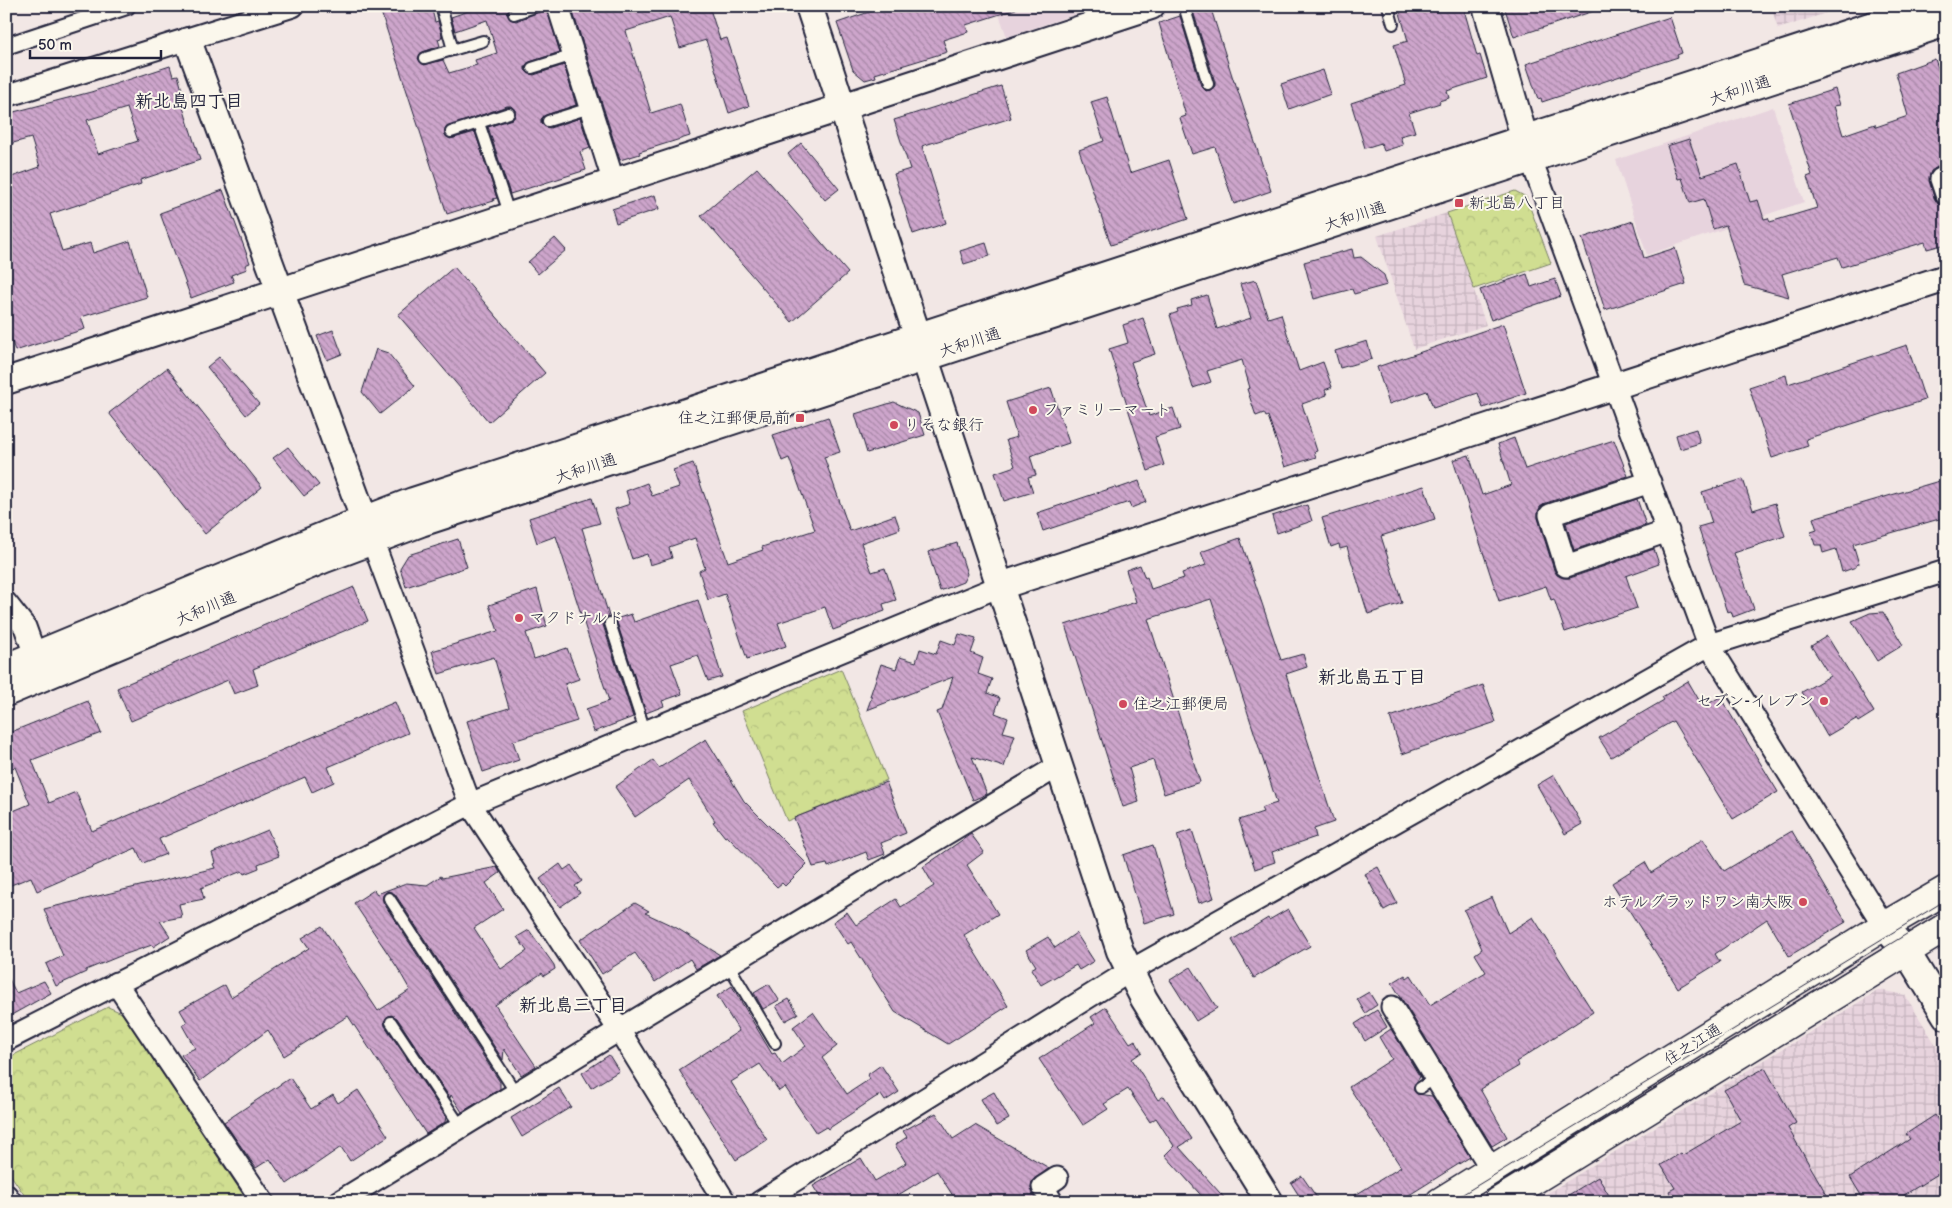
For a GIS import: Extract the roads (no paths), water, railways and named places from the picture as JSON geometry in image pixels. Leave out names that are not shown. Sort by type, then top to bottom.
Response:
[{"type":"main road","name":"住之江通","points":[[1440,1202],[1884,926],[1946,890]]},
{"type":"main road","name":"住之江通","points":[[1498,1202],[1946,927]]},
{"type":"street","points":[[6,46],[128,6]]},
{"type":"street","points":[[6,96],[293,6]]},
{"type":"street","points":[[558,6],[614,183]]},
{"type":"street","points":[[809,6],[1120,951],[1144,999],[1270,1202]]},
{"type":"street","points":[[6,381],[1151,6]]},
{"type":"street","points":[[1486,6],[1527,149],[1615,384],[1709,645],[1884,926],[1906,951],[1946,1016]]},
{"type":"street","name":"大和川通","points":[[1527,149],[1931,6]]},
{"type":"street","name":"大和川通","points":[[6,668],[368,530],[430,520],[921,347],[1527,149],[1946,23]]},
{"type":"street","points":[[188,40],[470,804],[619,1030],[725,1202]]},
{"type":"street","points":[[6,1040],[470,804],[1000,586],[1615,384],[1946,278]]},
{"type":"street","points":[[1650,482],[1550,515],[1566,566],[1668,532]]},
{"type":"street","name":"大和川通","points":[[6,693],[316,563],[368,530]]},
{"type":"street","points":[[760,1202],[1130,971],[1709,645],[1946,571]]},
{"type":"street","points":[[6,603],[25,627],[35,656]]},
{"type":"street","points":[[339,1202],[619,1030],[1060,765]]},
{"type":"street","points":[[116,983],[263,1202]]},
{"type":"street","points":[[1392,1007],[1428,1083],[1492,1170]]},
{"type":"street","points":[[1052,1202],[1043,1187],[1057,1178]]},
{"type":"street","points":[[6,1195],[11,1202]]},
{"type":"lane","points":[[441,6],[454,50]]},
{"type":"lane","points":[[514,14],[537,6]]},
{"type":"lane","points":[[1184,6],[1208,84]]},
{"type":"lane","points":[[1388,6],[1393,24]]},
{"type":"lane","points":[[424,58],[483,41]]},
{"type":"lane","points":[[532,68],[574,55]]},
{"type":"lane","points":[[548,121],[590,108]]},
{"type":"lane","points":[[451,132],[509,113]]},
{"type":"lane","points":[[479,123],[510,217]]},
{"type":"lane","points":[[610,622],[646,732]]},
{"type":"lane","points":[[389,898],[516,1093]]},
{"type":"lane","points":[[728,964],[775,1043]]},
{"type":"lane","points":[[391,1022],[460,1127]]},
{"type":"tram line","points":[[1450,1202],[1946,900]]},
{"type":"tram line","points":[[1468,1202],[1946,910]]},
{"type":"place","name":"新北島八丁目","points":[[1459,203]]},
{"type":"place","name":"ファミリーマート","points":[[1033,410]]},
{"type":"place","name":"住之江郵便局前","points":[[800,418]]},
{"type":"place","name":"りそな銀行","points":[[894,425]]},
{"type":"place","name":"マクドナルド","points":[[519,618]]},
{"type":"place","name":"セブン-イレブン","points":[[1824,701]]},
{"type":"place","name":"住之江郵便局","points":[[1123,704]]},
{"type":"place","name":"ホテルグラッドワン南大阪","points":[[1803,902]]},
{"type":"district","name":"新北島四丁目","points":[[189,101]]},
{"type":"district","name":"新北島五丁目","points":[[1372,677]]},
{"type":"district","name":"新北島三丁目","points":[[573,1005]]}]
